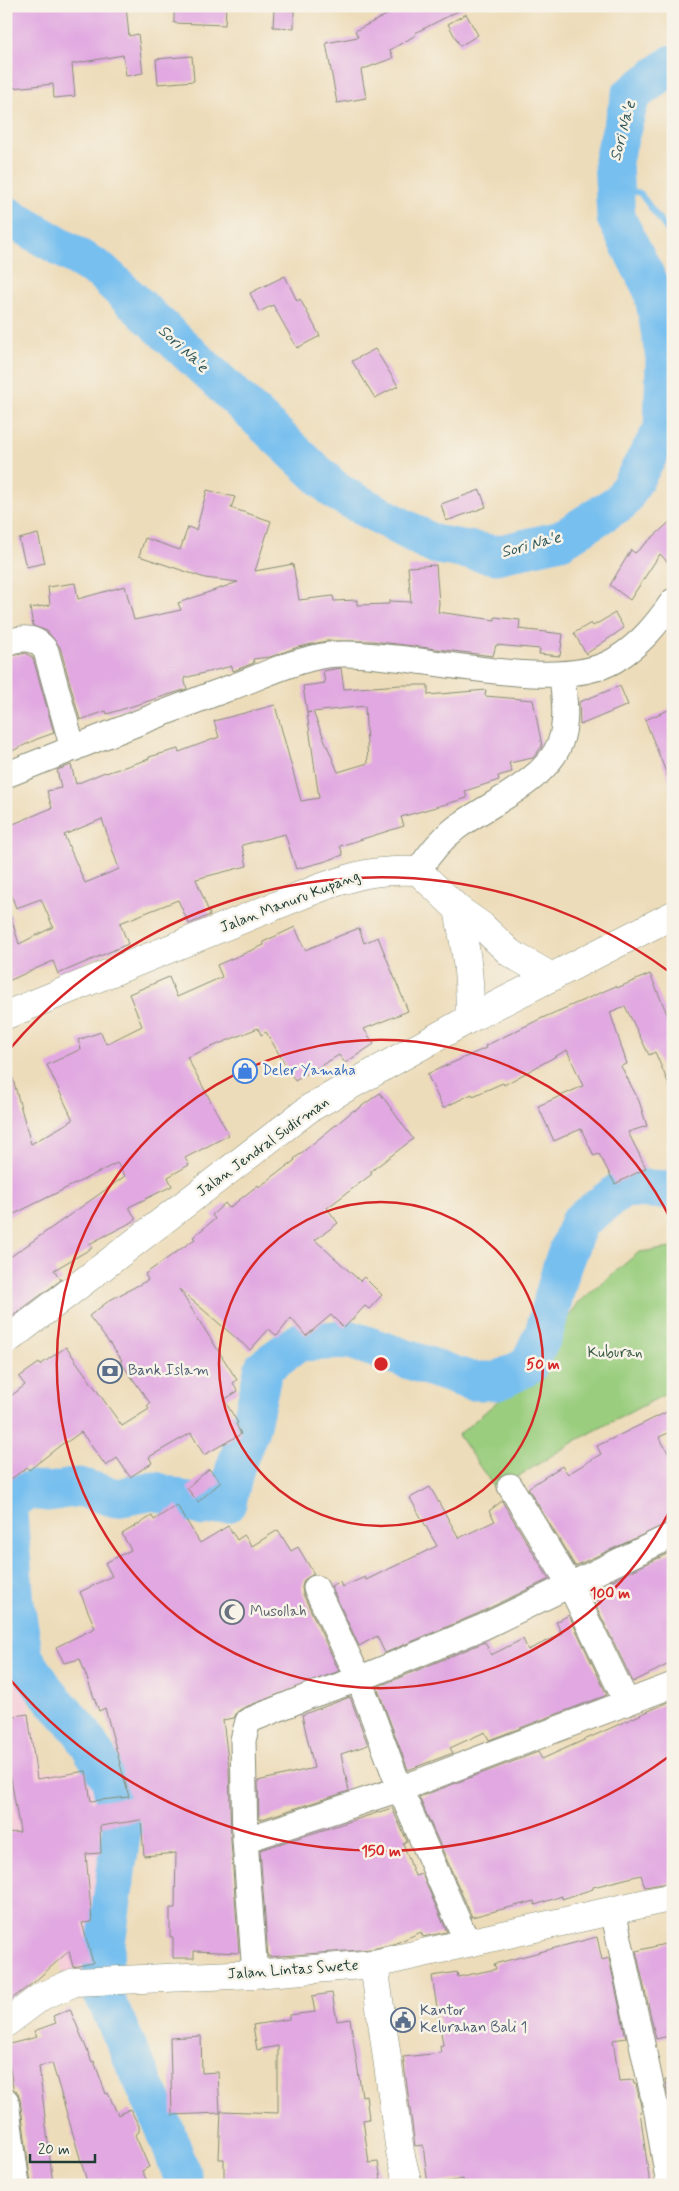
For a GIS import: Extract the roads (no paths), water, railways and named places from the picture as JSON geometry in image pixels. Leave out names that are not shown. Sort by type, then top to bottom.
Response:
[{"type":"main road","name":"Jalan Manuru Kupang","points":[[6,1015],[325,886],[358,875],[385,870],[418,870]]},
{"type":"main road","points":[[418,870],[458,909],[482,926],[510,953],[552,977]]},
{"type":"main road","points":[[458,909],[471,999],[470,1020]]},
{"type":"main road","name":"Jalan Jendral Sudirman","points":[[6,1341],[310,1108],[470,1020],[673,915]]},
{"type":"main road","points":[[374,1964],[673,1897]]},
{"type":"main road","name":"Jalan Lintas Swete","points":[[6,2023],[42,1996],[75,1982],[255,1974],[374,1964],[400,2152],[408,2185]]},
{"type":"street","points":[[6,775],[266,674],[329,655],[368,655],[481,670],[562,675],[591,670],[614,661],[653,629],[673,601]]},
{"type":"street","points":[[6,642],[18,638],[28,638],[42,645],[46,651],[73,749]]},
{"type":"street","points":[[418,870],[438,843],[454,829],[533,777],[552,759],[560,743],[565,721],[562,675]]},
{"type":"street","points":[[510,1486],[570,1585],[627,1703]]},
{"type":"street","points":[[255,1974],[245,1840],[243,1740],[248,1721],[308,1696],[359,1680],[483,1627],[673,1535]]},
{"type":"street","points":[[316,1588],[359,1680],[400,1788],[468,1944]]},
{"type":"street","points":[[245,1840],[400,1788],[673,1685]]},
{"type":"street","points":[[613,1911],[665,2112],[669,2185]]},
{"type":"street","points":[[6,2102],[17,2185]]},
{"type":"waterway","name":"Sori Na'e","points":[[6,215],[101,271],[337,492],[433,544],[496,555],[561,540],[622,501],[663,429],[665,358],[653,291],[616,218],[613,160],[631,95],[673,64]]},
{"type":"waterway","points":[[613,186],[640,193],[673,238]]},
{"type":"waterway","points":[[183,2185],[182,2175],[164,2127],[100,1987],[122,1829],[110,1779],[81,1731],[45,1690],[24,1658],[15,1604],[7,1500],[31,1490],[49,1492],[79,1487],[116,1498],[155,1491],[203,1507],[227,1503],[235,1468],[250,1429],[264,1367],[299,1342],[351,1340],[471,1381],[498,1381],[528,1366],[544,1333],[562,1266],[579,1222],[624,1188],[673,1190]]},
{"type":"place","name":"Deler Yamaha","points":[[245,1071]]},
{"type":"place","name":"Bank Islam","points":[[110,1371]]},
{"type":"place","name":"Musollah","points":[[232,1612]]},
{"type":"place","name":"Kantor Kelurahan Bali 1","points":[[403,2020]]},
{"type":"park label","name":"Kuburan","points":[[615,1353]]}]
